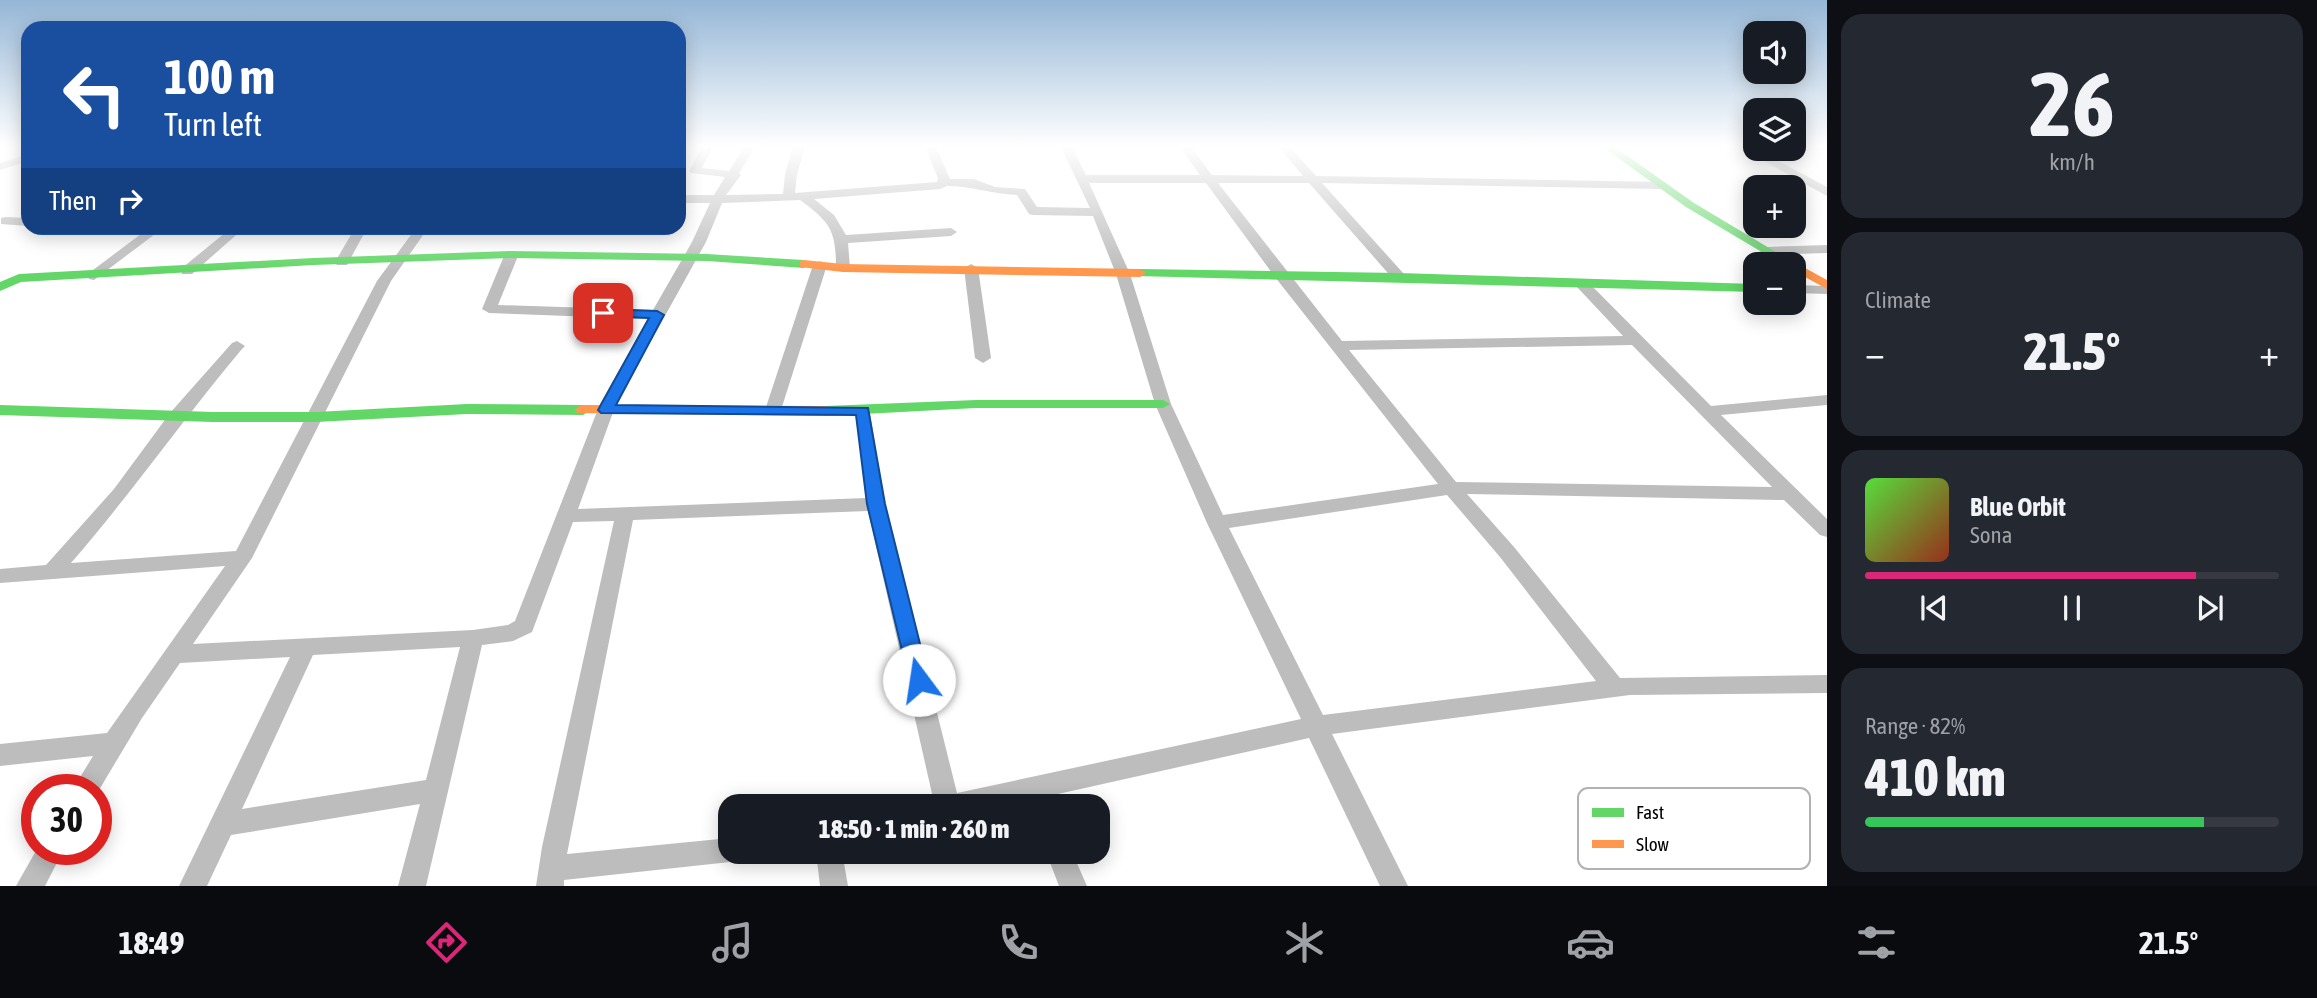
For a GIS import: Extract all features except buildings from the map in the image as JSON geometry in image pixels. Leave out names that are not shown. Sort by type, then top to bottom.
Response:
[{"type":"street","points":[[176,654],[473,638],[513,633],[524,626],[606,410],[725,188]]},
{"type":"street","points":[[794,188],[795,196]]},
{"type":"street","points":[[686,199],[795,196],[896,188]]},
{"type":"street","points":[[989,188],[1021,192],[1033,211],[1098,212]]},
{"type":"street","points":[[1086,188],[1123,274],[1163,404],[1217,523],[1394,886]]},
{"type":"street","points":[[1215,188],[1451,488],[1541,594],[1615,688]]},
{"type":"street","points":[[1320,188],[1399,276]]},
{"type":"street","points":[[1665,188],[1766,251],[1827,249]]},
{"type":"street","points":[[795,196],[828,214],[837,225],[843,239],[843,268]]},
{"type":"street","points":[[2,222],[21,222]]},
{"type":"street","points":[[843,239],[951,232]]},
{"type":"street","points":[[94,276],[146,235]]},
{"type":"street","points":[[187,271],[230,235]]},
{"type":"street","points":[[342,262],[357,235]]},
{"type":"street","points":[[95,774],[134,711],[242,558],[384,281],[417,235]]},
{"type":"street","points":[[511,256],[489,309],[657,315]]},
{"type":"street","points":[[0,287],[19,278],[511,256],[688,258],[843,268],[1399,276],[1743,288]]},
{"type":"street","points":[[773,410],[820,265]]},
{"type":"street","points":[[971,268],[983,358]]},
{"type":"street","points":[[1806,273],[1827,285]]},
{"type":"street","points":[[1582,284],[1634,340],[1710,411],[1827,530]]},
{"type":"street","points":[[1806,289],[1827,290]]},
{"type":"street","points":[[1339,346],[1634,340]]},
{"type":"street","points":[[52,572],[121,493],[176,417],[237,346]]},
{"type":"street","points":[[1710,411],[1827,400]]},
{"type":"street","points":[[0,410],[117,412],[176,417],[316,417],[467,409],[863,411],[909,406],[1031,403],[1163,404]]},
{"type":"street","points":[[863,411],[876,504],[946,794]]},
{"type":"street","points":[[1217,523],[1451,488],[1789,494]]},
{"type":"street","points":[[564,516],[876,504]]},
{"type":"street","points":[[625,514],[551,877],[718,852]]},
{"type":"street","points":[[0,576],[242,558]]},
{"type":"street","points":[[412,886],[473,638]]},
{"type":"street","points":[[192,886],[306,647]]},
{"type":"street","points":[[1049,794],[1316,726],[1615,688],[1827,684]]},
{"type":"street","points":[[0,755],[114,743]]},
{"type":"street","points":[[222,824],[435,790]]},
{"type":"street","points":[[831,864],[834,886]]},
{"type":"street","points":[[1064,864],[1073,886]]},
{"type":"street","points":[[30,886],[42,865]]},
{"type":"traffic: fast","points":[[1666,188],[1770,252]]},
{"type":"traffic: fast","points":[[0,287],[19,278],[510,254],[707,257],[804,264]]},
{"type":"traffic: fast","points":[[1140,273],[1399,277],[1743,288]]},
{"type":"traffic: fast","points":[[826,411],[976,404],[1163,404]]},
{"type":"traffic: fast","points":[[0,410],[213,417],[316,417],[467,409],[583,410]]},
{"type":"traffic: slow","points":[[804,264],[843,268],[1140,273]]},
{"type":"traffic: slow","points":[[1806,273],[1827,285]]},
{"type":"traffic: slow","points":[[583,410],[826,411]]},
{"type":"route","points":[[603,313],[657,315],[606,410],[863,411],[876,504],[919,680]]}]
